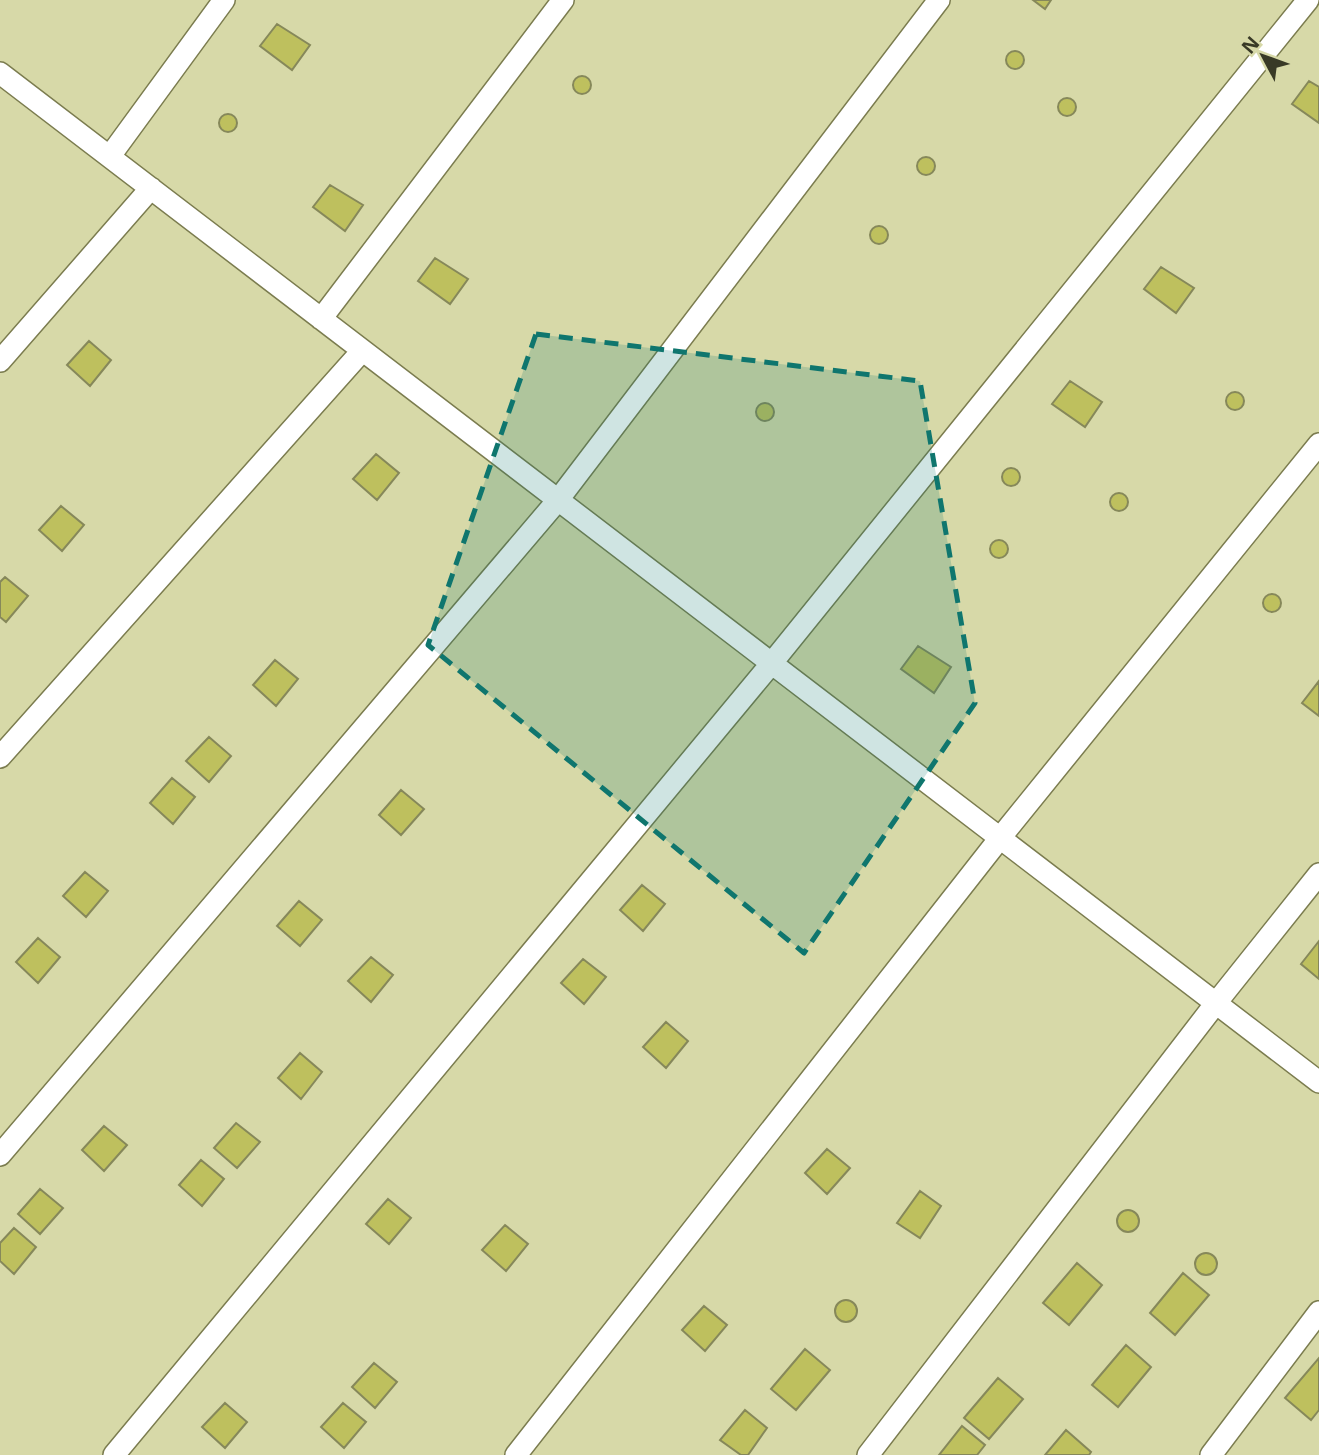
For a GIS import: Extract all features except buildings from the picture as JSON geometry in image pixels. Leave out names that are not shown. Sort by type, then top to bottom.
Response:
[{"type":"street","points":[[110,156],[224,0]]},
{"type":"street","points":[[321,319],[563,0]]},
{"type":"street","points":[[0,1155],[558,500],[939,0]]},
{"type":"street","points":[[114,1455],[771,664],[1308,0]]},
{"type":"street","points":[[0,73],[1319,1082]]},
{"type":"street","points":[[0,361],[150,188]]},
{"type":"street","points":[[0,757],[362,351]]},
{"type":"street","points":[[516,1455],[1000,838],[1319,444]]},
{"type":"street","points":[[867,1455],[1319,874]]},
{"type":"street","points":[[1211,1455],[1319,1312]]},
{"type":"highlighted area","points":[[536,334],[920,381],[975,703],[804,953],[428,645]]}]
